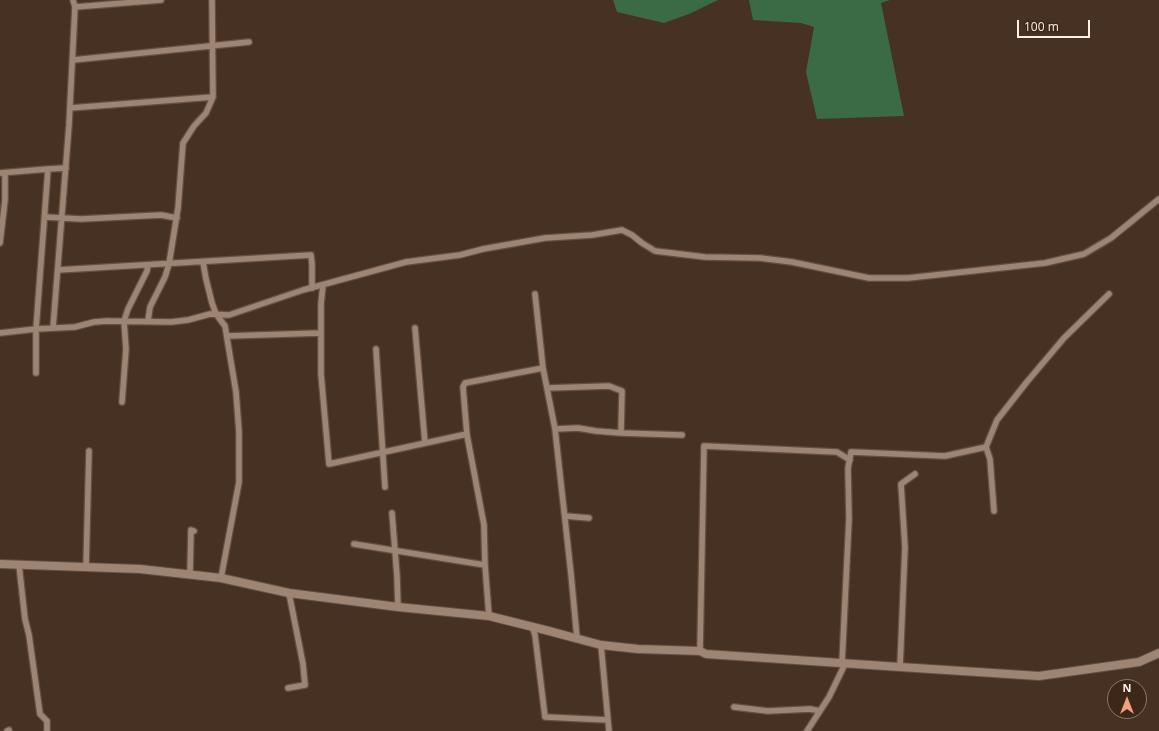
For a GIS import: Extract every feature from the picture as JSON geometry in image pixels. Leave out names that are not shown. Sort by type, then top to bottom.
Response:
[{"type":"main road","points":[[0,564],[140,569],[221,578],[289,593],[398,607],[489,616],[601,645],[638,649],[700,651],[706,654],[1039,676],[1139,662],[1159,653]]},
{"type":"street","points":[[53,328],[70,108],[75,8],[73,0]]},
{"type":"street","points":[[75,8],[161,0]]},
{"type":"street","points":[[148,321],[150,307],[165,277],[169,264],[177,218],[183,143],[194,126],[206,113],[213,97],[212,0]]},
{"type":"street","points":[[72,60],[213,47],[249,42]]},
{"type":"street","points":[[70,108],[213,97]]},
{"type":"street","points":[[0,244],[5,200],[2,173],[66,168]]},
{"type":"street","points":[[36,373],[36,329],[48,169]]},
{"type":"street","points":[[0,333],[75,327],[94,322],[166,322],[180,321],[204,315],[229,315],[312,288],[406,262],[460,255],[483,249],[545,238],[592,236],[622,230],[655,251],[705,257],[760,258],[792,262],[869,278],[908,278],[1045,263],[1084,254],[1111,238],[1159,199]]},
{"type":"street","points":[[45,217],[81,219],[167,215],[177,218]]},
{"type":"street","points":[[58,270],[311,255],[313,271],[312,288]]},
{"type":"street","points":[[203,262],[206,279],[216,314],[225,326],[238,411],[239,482],[221,578]]},
{"type":"street","points":[[122,402],[126,349],[124,321],[128,309],[147,271],[148,265]]},
{"type":"street","points":[[323,285],[321,304],[321,374],[329,464],[467,434]]},
{"type":"street","points":[[535,294],[543,368],[555,429],[577,638]]},
{"type":"street","points":[[994,511],[990,459],[986,447],[997,420],[1064,338],[1109,294]]},
{"type":"street","points":[[415,328],[426,443]]},
{"type":"street","points":[[227,336],[321,334]]},
{"type":"street","points":[[376,349],[385,488]]},
{"type":"street","points":[[489,616],[484,525],[467,434],[463,387],[465,383],[543,368]]},
{"type":"street","points":[[547,388],[610,386],[622,391],[621,433]]},
{"type":"street","points":[[555,429],[578,428],[621,433],[682,436]]},
{"type":"street","points":[[700,651],[704,446],[837,452],[850,460]]},
{"type":"street","points":[[807,731],[829,697],[844,663],[849,519],[848,468],[851,452],[945,456],[986,447]]},
{"type":"street","points":[[86,568],[89,451]]},
{"type":"street","points":[[900,667],[905,547],[901,484],[915,474]]},
{"type":"street","points":[[392,513],[398,607]]},
{"type":"street","points":[[565,516],[590,518]]},
{"type":"street","points":[[190,574],[191,530],[194,530]]},
{"type":"street","points":[[354,544],[485,565]]},
{"type":"street","points":[[19,565],[25,619],[29,635],[40,714],[47,721],[47,731]]},
{"type":"street","points":[[288,688],[304,685],[303,664],[289,593]]},
{"type":"street","points":[[532,626],[536,635],[544,717],[608,720]]},
{"type":"street","points":[[601,645],[609,731]]},
{"type":"street","points":[[734,707],[768,711],[810,709],[820,711]]},
{"type":"green space","points":[[613,0],[718,0],[689,14],[664,23],[617,12]]},
{"type":"green space","points":[[749,0],[890,0],[881,3],[904,116],[817,119],[806,72],[814,27],[801,23],[753,20]]}]
